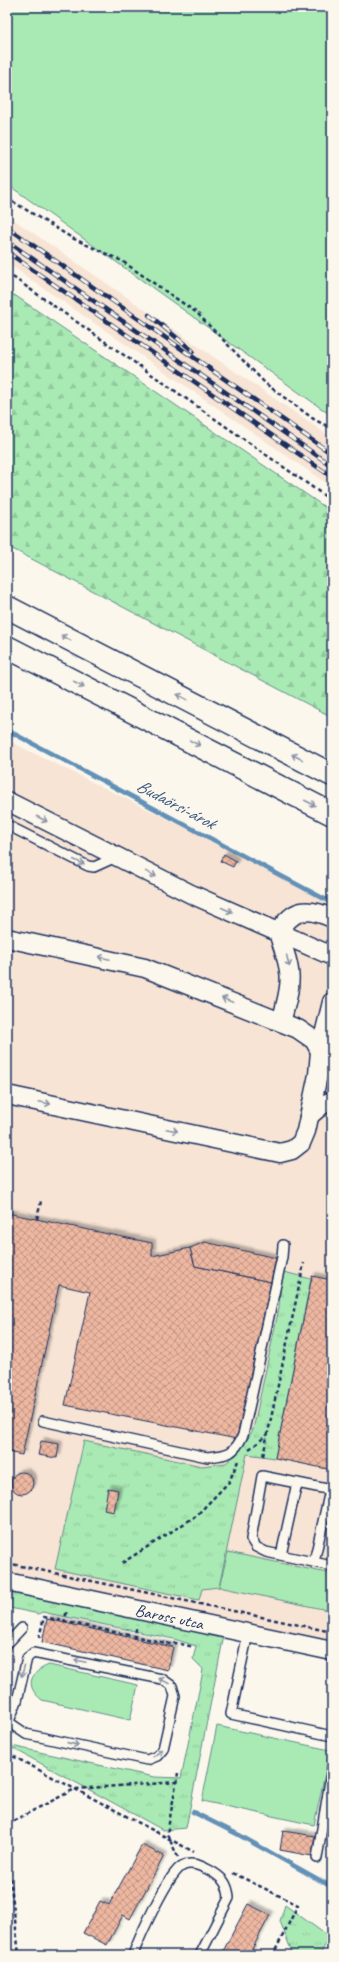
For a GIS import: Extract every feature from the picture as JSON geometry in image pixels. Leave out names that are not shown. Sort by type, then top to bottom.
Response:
[{"type":"highway","points":[[7,607],[332,775]]},
{"type":"highway","points":[[7,647],[332,814]]},
{"type":"street","points":[[7,801],[116,857],[332,956]]},
{"type":"street","points":[[278,932],[286,920],[298,912],[311,910],[332,918]]},
{"type":"street","points":[[278,932],[287,958],[290,974],[290,990],[281,1022]]},
{"type":"street","points":[[7,938],[145,968],[281,1022],[308,1035],[314,1040],[320,1052]]},
{"type":"street","points":[[249,1009],[268,1005],[290,990]]},
{"type":"street","points":[[7,1095],[280,1153],[292,1150],[301,1143],[309,1116],[318,1075],[320,1052],[332,1002]]},
{"type":"street","points":[[318,1075],[332,1092]]},
{"type":"street","points":[[309,1116],[322,1105],[332,1101]]},
{"type":"street","name":"Baross utca","points":[[7,1582],[332,1651]]},
{"type":"lane","points":[[7,825],[88,866],[94,867],[116,857]]},
{"type":"lane","points":[[43,1421],[207,1457],[228,1455],[238,1446],[243,1435],[282,1257],[283,1245]]},
{"type":"lane","points":[[314,1562],[331,1490],[262,1476],[250,1539],[256,1547],[266,1552],[332,1566]]},
{"type":"lane","points":[[281,1555],[297,1483]]},
{"type":"lane","points":[[7,1644],[22,1628]]},
{"type":"lane","points":[[248,1634],[231,1714],[332,1736]]},
{"type":"lane","points":[[33,1653],[162,1679],[172,1686],[175,1696],[163,1749],[157,1756],[147,1760],[26,1734],[8,1721],[17,1701],[27,1658],[33,1653]]},
{"type":"lane","points":[[317,1858],[332,1770]]},
{"type":"lane","points":[[133,1955],[139,1938],[171,1878],[182,1866],[190,1864],[200,1866],[224,1880],[229,1898],[200,1955]]},
{"type":"path","points":[[7,198],[72,238],[122,262],[196,313],[266,384],[315,420],[332,428]]},
{"type":"path","points":[[7,273],[332,501]]},
{"type":"path","points":[[37,1219],[41,1201]]},
{"type":"path","points":[[264,1456],[304,1263]]},
{"type":"path","points":[[244,1452],[259,1442],[269,1432]]},
{"type":"path","points":[[122,1563],[196,1516],[229,1482],[240,1458]]},
{"type":"path","points":[[7,1563],[332,1632]]},
{"type":"path","points":[[64,1622],[68,1607]]},
{"type":"path","points":[[39,1638],[44,1617],[134,1637],[194,1647]]},
{"type":"path","points":[[134,1637],[138,1622]]},
{"type":"path","points":[[7,1753],[196,1853]]},
{"type":"path","points":[[178,1773],[166,1834],[170,1839],[182,1866]]},
{"type":"path","points":[[7,1824],[75,1789],[177,1782]]},
{"type":"path","points":[[7,1850],[19,1955]]},
{"type":"path","points":[[228,1870],[298,1905],[273,1955]]},
{"type":"shaded area","points":[[7,215],[332,438],[332,487],[7,263]]},
{"type":"shaded area","points":[[7,740],[332,900],[332,1640],[228,1621],[7,1574]]},
{"type":"green space","points":[[7,7],[332,7],[332,416],[7,184]]},
{"type":"green space","points":[[7,290],[332,512],[332,717],[7,546]]},
{"type":"green space","points":[[284,1272],[311,1279],[275,1458],[247,1454],[219,1587],[202,1589],[199,1600],[55,1569],[84,1441],[202,1466],[226,1463],[240,1451],[253,1430],[279,1308],[281,1280]]},
{"type":"green space","points":[[228,1552],[332,1574],[332,1611],[219,1587]]},
{"type":"green space","points":[[13,1590],[218,1634],[223,1640],[186,1828],[163,1830],[7,1745],[154,1777],[181,1778],[203,1669],[193,1659],[196,1646],[174,1639],[42,1612],[39,1614],[10,1608]]},
{"type":"green space","points":[[49,1665],[138,1685],[130,1720],[42,1700],[33,1690],[31,1685],[32,1680],[37,1671]]},
{"type":"green space","points":[[217,1726],[330,1750],[314,1825],[202,1801]]},
{"type":"green space","points":[[285,1905],[329,1937],[320,1955],[293,1955],[280,1921]]},
{"type":"building","points":[[224,854],[236,861],[233,867],[220,861]]},
{"type":"building","points":[[7,1213],[152,1243],[152,1256],[190,1248],[195,1266],[271,1282],[237,1439],[65,1405],[90,1292],[59,1285],[22,1455],[7,1452]]},
{"type":"building","points":[[205,1242],[276,1258],[271,1282],[195,1266],[190,1248]]},
{"type":"building","points":[[312,1276],[332,1280],[332,1470],[275,1458]]},
{"type":"building","points":[[41,1441],[59,1444],[57,1458],[38,1455]]},
{"type":"building","points":[[22,1472],[30,1475],[33,1483],[30,1491],[22,1494],[14,1491],[11,1483],[14,1475]]},
{"type":"building","points":[[108,1488],[118,1490],[114,1512],[104,1510]]},
{"type":"building","points":[[47,1619],[173,1647],[168,1670],[42,1642]]},
{"type":"building","points":[[283,1831],[315,1836],[312,1856],[280,1850]]},
{"type":"building","points":[[142,1845],[164,1856],[130,1919],[123,1915],[107,1945],[83,1933],[100,1901],[109,1905]]},
{"type":"building","points":[[248,1904],[270,1915],[249,1955],[221,1955]]},
{"type":"waterway","name":"Budaörsi-árok","points":[[7,730],[332,903]]},
{"type":"waterway","points":[[193,1812],[239,1835],[332,1887]]},
{"type":"railway","points":[[7,227],[332,454]]},
{"type":"railway","points":[[7,241],[332,466]]},
{"type":"railway","points":[[7,252],[332,477]]},
{"type":"railway","points":[[149,315],[193,351]]}]
